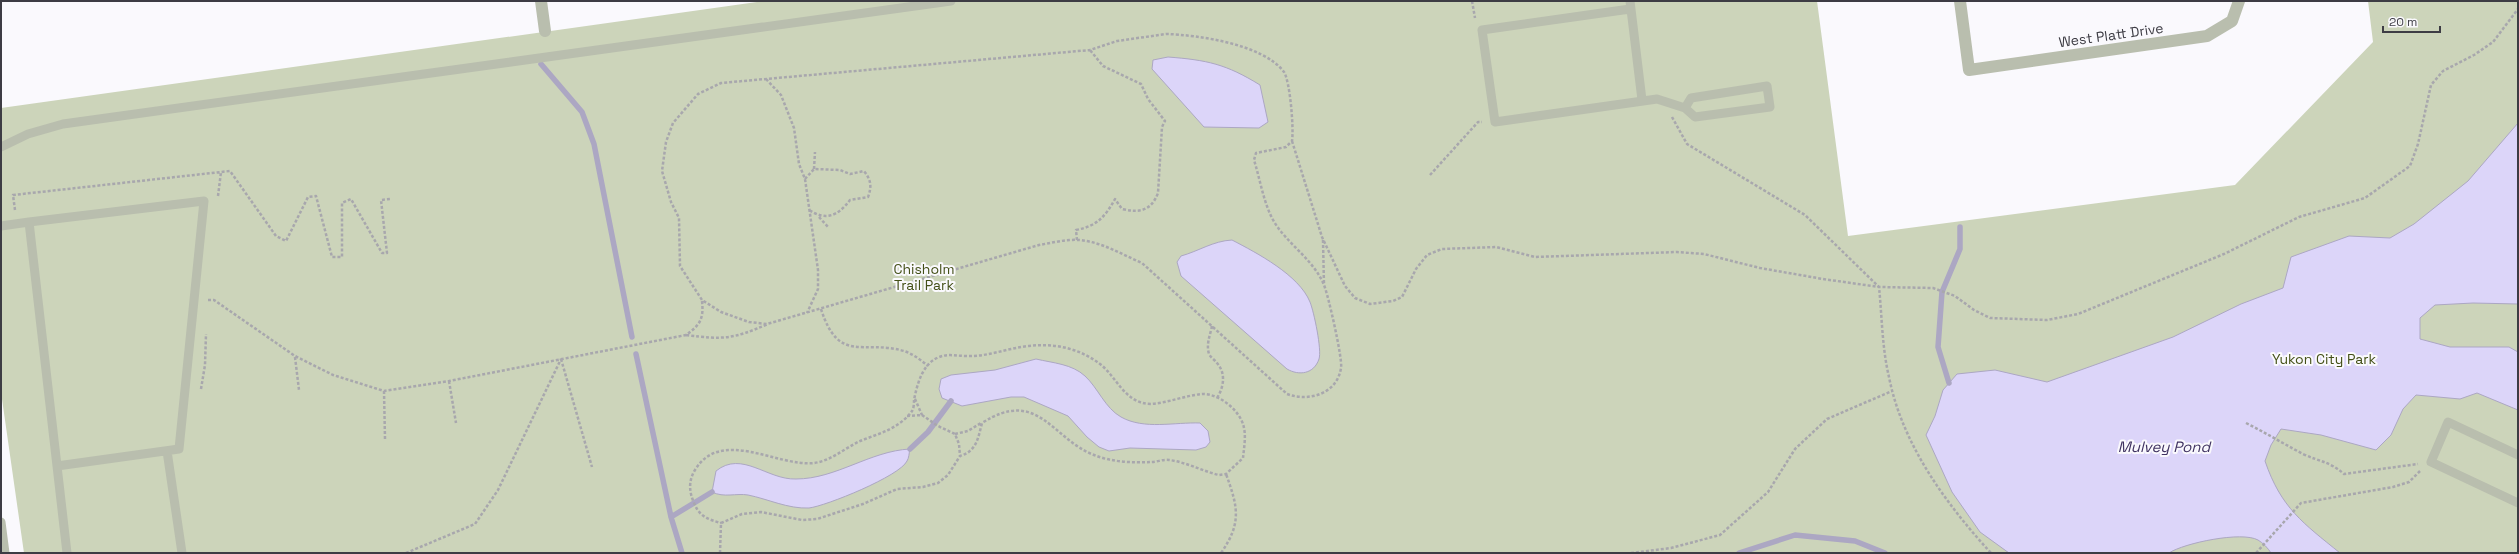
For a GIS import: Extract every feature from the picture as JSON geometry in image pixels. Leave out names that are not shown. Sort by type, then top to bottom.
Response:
[{"type":"street","points":[[541,1],[545,31]]},
{"type":"street","name":"West Platt Drive","points":[[1960,1],[1969,70],[2207,36],[2232,21],[2239,1]]},
{"type":"lane","points":[[1,146],[28,134],[63,124],[951,1]]},
{"type":"lane","points":[[1642,100],[1630,5],[1482,30],[1495,122],[1657,99],[1686,108],[1695,117],[1770,107],[1767,86],[1691,98],[1686,108]]},
{"type":"lane","points":[[1,226],[204,201],[193,298],[179,449],[57,466]]},
{"type":"lane","points":[[29,222],[67,553]]},
{"type":"lane","points":[[2518,455],[2448,422],[2431,462],[2518,503]]},
{"type":"lane","points":[[167,451],[182,553]]},
{"type":"lane","points":[[1,522],[5,553]]},
{"type":"path","points":[[770,323],[749,322],[721,312],[702,300],[680,266],[679,218],[670,202],[662,171],[666,142],[673,123],[698,94],[721,83],[1090,50],[1117,41],[1166,34],[1191,35],[1239,44],[1279,66],[1285,74],[1294,128],[1292,142],[1322,237],[1345,286],[1355,298],[1370,304],[1393,301],[1402,297],[1416,269],[1427,255],[1442,249],[1465,246],[1496,247],[1535,256],[1678,252],[1704,254],[1760,268],[1879,287],[1933,288],[1955,296],[1974,310],[1990,318],[2047,320],[2078,314],[2224,254],[2299,217],[2365,198],[2410,166],[2418,144],[2431,85],[2442,70],[2474,55],[2493,42],[2518,9]]},
{"type":"path","points":[[1077,240],[1076,230],[1091,227],[1100,221],[1115,199],[1122,209],[1136,212],[1148,209],[1154,202],[1158,193],[1162,127],[1165,121],[1148,98],[1141,84],[1103,66],[1090,50]]},
{"type":"path","points":[[766,79],[781,95],[794,128],[799,164],[805,178],[818,270],[818,289],[807,313]]},
{"type":"path","points":[[1672,103],[1672,120],[1687,144],[1805,215],[1879,287],[1888,376],[1897,409],[1916,450],[1961,519],[1991,553]]},
{"type":"path","points":[[1430,175],[1478,122],[1494,120]]},
{"type":"path","points":[[1292,142],[1286,147],[1256,153],[1254,160],[1272,217],[1280,231],[1309,261],[1324,285]]},
{"type":"path","points":[[805,178],[814,169],[815,152]]},
{"type":"path","points":[[814,169],[840,170],[850,174],[864,171],[870,178],[872,186],[868,197],[850,200],[843,209],[830,217],[819,216]]},
{"type":"path","points":[[17,224],[13,195],[230,171],[276,236],[286,241],[308,197],[316,196],[332,257],[342,257],[342,203],[351,199],[382,253],[387,253],[381,200],[390,199]]},
{"type":"path","points":[[809,210],[819,216],[828,227]]},
{"type":"path","points":[[193,298],[214,300],[295,356],[333,375],[384,391],[449,381],[686,335],[720,339],[739,337],[770,323],[1038,245],[1077,240],[1119,251],[1142,263],[1287,394],[1298,398],[1314,397],[1328,390],[1337,380],[1342,367],[1324,285],[1322,237]]},
{"type":"path","points":[[686,335],[699,326],[704,315],[702,300]]},
{"type":"path","points":[[821,309],[827,328],[844,344],[856,348],[905,351],[928,366]]},
{"type":"path","points":[[1212,326],[1207,344],[1210,356],[1218,364],[1223,375],[1223,389],[1218,398]]},
{"type":"path","points":[[915,398],[922,415],[928,421],[955,434],[968,431],[992,416],[1019,411],[1046,420],[1081,448],[1094,456],[1138,462],[1168,459],[1219,475],[1226,474],[1244,458],[1244,427],[1230,406],[1218,398],[1205,394],[1151,404],[1140,402],[1129,396],[1117,386],[1101,364],[1077,350],[1062,346],[1029,346],[984,356],[950,354],[936,358],[928,366],[919,380],[915,398],[913,410],[907,416],[888,430],[817,463],[798,464],[745,450],[727,450],[710,455],[699,463],[691,476],[692,498],[697,510],[708,520],[721,523],[742,514],[761,512],[802,520],[817,519],[863,504],[896,489],[923,487],[938,483],[948,475],[960,456],[959,444],[955,434]]},
{"type":"path","points":[[295,356],[299,390]]},
{"type":"path","points":[[561,359],[592,467]]},
{"type":"path","points":[[406,553],[474,524],[498,490],[561,359]]},
{"type":"path","points":[[449,381],[456,423]]},
{"type":"path","points":[[384,391],[385,439]]},
{"type":"path","points":[[1631,553],[1671,548],[1720,535],[1768,492],[1795,449],[1827,419],[1892,391]]},
{"type":"path","points":[[907,416],[922,415]]},
{"type":"path","points":[[960,456],[967,454],[975,447],[982,423]]},
{"type":"path","points":[[2246,423],[2279,439],[2303,454],[2332,463],[2344,474],[2431,462]]},
{"type":"path","points":[[2256,553],[2301,503],[2393,487],[2409,482],[2431,462]]},
{"type":"path","points":[[1220,553],[1234,532],[1238,515],[1226,474]]},
{"type":"path","points":[[720,553],[721,523]]},
{"type":"green space","name":"Chisholm Trail Park","points":[[764,1],[1817,1],[1848,236],[2235,185],[2373,42],[2368,1],[2518,1],[2518,553],[24,553],[1,392],[1,108]]},
{"type":"water","points":[[1168,57],[1216,64],[1237,72],[1260,85],[1268,122],[1259,128],[1204,127],[1152,69],[1153,60]]},
{"type":"water","name":"Mulvey Pond","points":[[2518,123],[2518,304],[2473,303],[2435,305],[2420,318],[2420,339],[2450,347],[2509,347],[2518,352],[2518,410],[2477,393],[2460,399],[2416,395],[2403,409],[2391,435],[2376,450],[2321,435],[2281,429],[2271,445],[2265,461],[2271,477],[2286,503],[2304,523],[2340,553],[2271,553],[2258,540],[2239,537],[2213,539],[2187,545],[2169,553],[2009,553],[1980,532],[1952,492],[1926,435],[1935,416],[1943,390],[1957,374],[1995,370],[2047,382],[2173,337],[2241,304],[2283,288],[2291,257],[2349,236],[2390,238],[2414,224],[2468,181]]},
{"type":"water","points":[[1232,240],[1265,258],[1287,274],[1305,292],[1314,314],[1320,354],[1317,364],[1310,371],[1301,373],[1287,369],[1181,276],[1177,262],[1181,256],[1212,244]]},
{"type":"water","points":[[1036,359],[1062,364],[1080,372],[1090,381],[1110,408],[1121,417],[1130,421],[1150,424],[1200,423],[1208,431],[1210,442],[1206,447],[1196,450],[1130,448],[1109,451],[1099,447],[1087,437],[1068,416],[1024,397],[1011,397],[962,406],[942,398],[939,389],[941,379],[951,375],[995,370]]},
{"type":"water","points":[[910,449],[907,461],[891,474],[846,496],[809,508],[793,507],[748,495],[721,495],[712,492],[716,471],[726,465],[745,465],[785,478],[811,478],[825,475],[867,459],[895,451]]},
{"type":"waterway","points":[[541,64],[582,112],[594,144],[632,337]]},
{"type":"waterway","points":[[1949,383],[1938,347],[1942,292],[1960,249],[1960,227]]},
{"type":"waterway","points":[[636,354],[671,517],[682,553]]},
{"type":"waterway","points":[[910,449],[928,432],[951,401]]},
{"type":"waterway","points":[[671,517],[712,492]]},
{"type":"waterway","points":[[1739,553],[1795,535],[1855,541],[1885,553]]},
{"type":"park label","name":"Yukon City Park","points":[[2324,359]]}]
